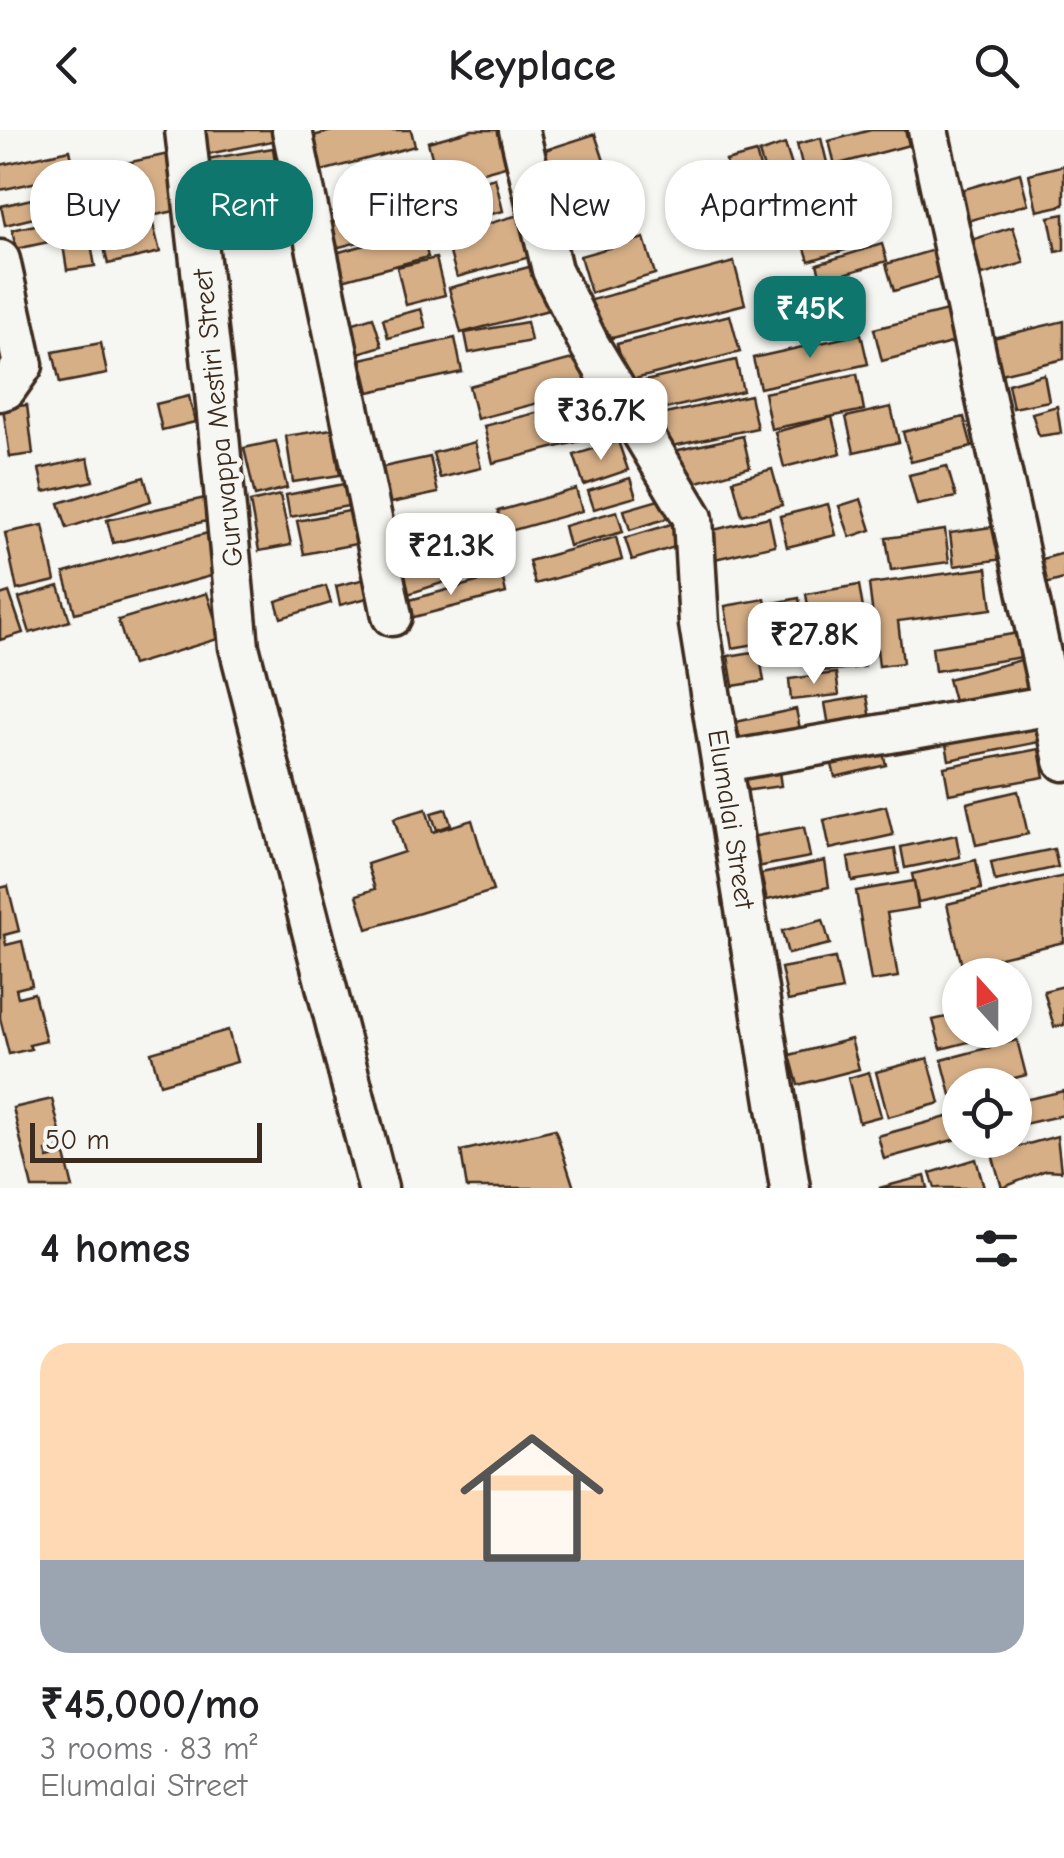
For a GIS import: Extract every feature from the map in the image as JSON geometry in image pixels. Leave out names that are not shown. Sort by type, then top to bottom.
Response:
[{"type":"street","name":"Guruvappa Mestiri Street","points":[[185,130],[239,647],[378,1188]]},
{"type":"street","points":[[292,130],[392,616]]},
{"type":"street","name":"Elumalai Street","points":[[519,130],[552,270],[590,346],[692,518],[699,624],[790,1188]]},
{"type":"street","points":[[928,130],[1047,600],[1052,705],[1064,761]]},
{"type":"street","points":[[0,260],[23,365],[6,389],[0,391]]},
{"type":"street","points":[[723,762],[1052,705]]},
{"type":"building","points":[[203,130],[275,130],[277,140],[208,154]]},
{"type":"building","points":[[336,130],[411,130],[415,146],[363,160],[333,160],[333,168],[318,172],[309,137]]},
{"type":"building","points":[[472,130],[511,130],[519,160],[493,169],[493,160],[433,160],[428,142]]},
{"type":"building","points":[[871,130],[905,130],[909,145],[854,160],[834,160],[829,141]]},
{"type":"building","points":[[595,134],[604,160],[545,160],[542,151]]},
{"type":"building","points":[[821,138],[826,160],[801,160],[797,144]]},
{"type":"building","points":[[785,144],[790,160],[761,160],[759,153]]},
{"type":"building","points":[[273,148],[275,160],[207,160]]},
{"type":"building","points":[[70,150],[72,160],[30,160],[30,184],[0,190],[0,165]]},
{"type":"building","points":[[178,152],[175,211],[155,215],[155,160],[140,160]]},
{"type":"building","points":[[756,153],[758,160],[730,160]]},
{"type":"building","points":[[1064,165],[1064,205],[1037,211],[1029,174]]},
{"type":"building","points":[[1020,173],[1028,204],[960,223],[951,193]]},
{"type":"building","points":[[493,179],[503,211],[493,214]]},
{"type":"building","points":[[30,199],[30,219],[5,225],[1,206]]},
{"type":"building","points":[[1064,214],[1064,250],[1056,252],[1049,217]]},
{"type":"building","points":[[513,217],[513,250],[540,250],[541,254],[457,277],[449,250],[493,250],[493,222]]},
{"type":"building","points":[[333,222],[333,249],[328,250],[322,225]]},
{"type":"building","points":[[30,226],[30,246],[16,249],[12,230]]},
{"type":"building","points":[[1013,227],[1024,263],[979,276],[968,241]]},
{"type":"building","points":[[155,232],[160,252],[108,264],[104,250],[155,250]]},
{"type":"building","points":[[645,241],[655,274],[591,293],[580,256],[601,250],[645,250]]},
{"type":"building","points":[[937,249],[945,276],[894,291],[886,264]]},
{"type":"building","points":[[64,250],[92,250],[95,266],[67,270]]},
{"type":"building","points":[[347,250],[426,250],[428,257],[335,282],[328,255]]},
{"type":"building","points":[[806,250],[846,250],[809,261]]},
{"type":"building","points":[[862,250],[884,250],[887,261],[822,281],[817,264]]},
{"type":"building","points":[[436,258],[445,295],[406,305],[397,267]]},
{"type":"building","points":[[734,262],[745,304],[612,338],[584,302]]},
{"type":"building","points":[[544,263],[556,308],[461,333],[449,288]]},
{"type":"building","points":[[421,309],[426,328],[388,338],[383,319]]},
{"type":"building","points":[[947,311],[955,342],[882,361],[874,329]]},
{"type":"building","points":[[730,315],[740,352],[627,381],[617,344]]},
{"type":"building","points":[[373,317],[382,346],[352,355],[344,326]]},
{"type":"building","points":[[1064,321],[1064,359],[1001,374],[993,338]]},
{"type":"building","points":[[527,322],[531,341],[469,353],[465,333]]},
{"type":"building","points":[[861,334],[868,364],[760,388],[753,358]]},
{"type":"building","points":[[455,338],[462,372],[369,392],[361,359]]},
{"type":"building","points":[[101,343],[107,374],[60,383],[53,352]]},
{"type":"building","points":[[580,357],[588,390],[477,419],[469,386]]},
{"type":"building","points":[[736,360],[743,391],[652,412],[645,381]]},
{"type":"building","points":[[857,374],[864,410],[771,429],[764,393]]},
{"type":"building","points":[[1044,374],[1049,401],[1013,408],[1008,384]]},
{"type":"building","points":[[611,394],[620,431],[493,463],[484,426]]},
{"type":"building","points":[[750,395],[757,428],[668,447],[661,415]]},
{"type":"building","points":[[189,396],[195,422],[162,430],[156,404]]},
{"type":"building","points":[[27,405],[33,454],[10,457],[3,408]]},
{"type":"building","points":[[1057,406],[1061,433],[1039,436],[1032,413]]},
{"type":"building","points":[[891,407],[899,442],[854,452],[846,417]]},
{"type":"building","points":[[832,417],[841,453],[784,467],[775,432]]},
{"type":"building","points":[[964,417],[972,447],[911,462],[903,432]]},
{"type":"building","points":[[332,429],[340,475],[293,482],[286,436]]},
{"type":"building","points":[[743,436],[750,467],[691,484],[674,451]]},
{"type":"building","points":[[276,441],[287,488],[255,496],[244,448]]},
{"type":"building","points":[[618,441],[628,470],[584,485],[574,455]]},
{"type":"building","points":[[475,442],[481,468],[440,478],[433,453]]},
{"type":"building","points":[[430,457],[438,493],[382,505],[374,469]]},
{"type":"building","points":[[88,458],[93,481],[44,492],[39,469]]},
{"type":"building","points":[[947,466],[956,497],[917,505],[909,475]]},
{"type":"building","points":[[772,469],[782,505],[742,515],[733,480]]},
{"type":"building","points":[[144,477],[151,501],[67,528],[59,503]]},
{"type":"building","points":[[630,478],[636,497],[594,509],[588,491]]},
{"type":"building","points":[[344,484],[348,506],[290,517],[286,495]]},
{"type":"building","points":[[576,489],[582,511],[503,533],[498,511]]},
{"type":"building","points":[[280,495],[291,545],[259,551],[250,502]]},
{"type":"building","points":[[669,497],[675,516],[630,530],[624,510]]},
{"type":"building","points":[[205,498],[211,520],[113,543],[107,520]]},
{"type":"building","points":[[861,499],[871,530],[850,537],[839,506]]},
{"type":"building","points":[[828,504],[836,535],[787,547],[780,516]]},
{"type":"building","points":[[354,510],[361,543],[304,554],[297,521]]},
{"type":"building","points":[[617,511],[623,532],[569,546],[564,526]]},
{"type":"building","points":[[769,517],[775,545],[715,559],[709,531]]},
{"type":"building","points":[[681,521],[688,543],[632,560],[625,538]]},
{"type":"building","points":[[493,522],[506,562],[452,578],[440,538]]},
{"type":"building","points":[[43,525],[55,581],[17,590],[5,533]]},
{"type":"building","points":[[1005,525],[1010,558],[954,566],[950,533]]},
{"type":"building","points":[[945,530],[949,562],[891,570],[886,538]]},
{"type":"building","points":[[211,532],[222,573],[75,613],[64,573]]},
{"type":"building","points":[[616,537],[622,560],[535,584],[529,561]]},
{"type":"building","points":[[435,544],[448,581],[399,597],[387,560]]},
{"type":"building","points":[[1064,553],[1064,579],[1034,587],[1028,563]]},
{"type":"building","points":[[987,568],[992,609],[898,621],[903,663],[879,666],[869,584]]},
{"type":"building","points":[[502,575],[506,593],[399,621],[395,604]]},
{"type":"building","points":[[374,577],[379,595],[340,605],[336,586]]},
{"type":"building","points":[[859,585],[866,626],[813,636],[806,594]]},
{"type":"building","points":[[59,586],[70,621],[30,633],[19,598]]},
{"type":"building","points":[[326,586],[331,603],[281,618],[276,601]]},
{"type":"building","points":[[9,592],[23,633],[0,640],[0,595]]},
{"type":"building","points":[[207,593],[221,638],[132,665],[118,620]]},
{"type":"building","points":[[799,598],[806,638],[781,642],[774,603]]},
{"type":"building","points":[[765,599],[773,641],[732,648],[725,606]]},
{"type":"building","points":[[1019,633],[1022,657],[935,671],[932,647]]},
{"type":"building","points":[[861,635],[864,667],[813,672],[810,641]]},
{"type":"building","points":[[759,651],[764,681],[733,686],[728,656]]},
{"type":"building","points":[[1021,660],[1029,690],[956,709],[948,679]]},
{"type":"building","points":[[836,673],[839,695],[791,700],[789,679]]},
{"type":"building","points":[[867,696],[872,725],[830,732],[825,703]]},
{"type":"building","points":[[796,709],[801,734],[742,747],[736,722]]},
{"type":"building","points":[[1035,721],[1039,742],[949,760],[945,739]]},
{"type":"building","points":[[880,739],[886,765],[835,777],[829,752]]},
{"type":"building","points":[[1039,749],[1044,777],[949,794],[944,767]]},
{"type":"building","points":[[777,757],[781,786],[743,791],[739,762]]},
{"type":"building","points":[[1018,791],[1028,834],[976,845],[967,803]]},
{"type":"building","points":[[886,806],[893,835],[830,849],[824,820]]},
{"type":"building","points":[[426,809],[433,832],[472,820],[493,891],[367,929],[357,895],[375,889],[367,864],[404,852],[394,818]]},
{"type":"building","points":[[446,809],[451,825],[437,830],[431,813]]},
{"type":"building","points":[[804,827],[810,857],[757,867],[751,837]]},
{"type":"building","points":[[956,835],[960,857],[905,868],[901,847]]},
{"type":"building","points":[[895,849],[899,873],[852,881],[848,858]]},
{"type":"building","points":[[1054,849],[1058,867],[995,881],[991,862]]},
{"type":"building","points":[[976,860],[981,889],[918,902],[912,874]]},
{"type":"building","points":[[825,861],[829,887],[767,900],[761,874]]},
{"type":"building","points":[[1064,876],[1064,942],[996,958],[960,958],[947,904]]},
{"type":"building","points":[[914,881],[918,908],[887,913],[898,977],[871,981],[856,891]]},
{"type":"building","points":[[8,886],[19,931],[4,935],[6,945],[22,941],[32,985],[16,989],[18,997],[34,993],[46,1041],[9,1054],[0,1018],[0,888]]},
{"type":"building","points":[[823,920],[830,944],[788,954],[782,931]]},
{"type":"building","points":[[835,958],[842,990],[788,1001],[781,968]]},
{"type":"building","points":[[1064,986],[1064,1025],[1054,1027],[1044,991]]},
{"type":"building","points":[[942,1018],[945,1048],[941,1049],[933,1020]]},
{"type":"building","points":[[228,1030],[237,1062],[160,1084],[151,1052]]},
{"type":"building","points":[[851,1039],[859,1069],[798,1085],[790,1055]]},
{"type":"building","points":[[987,1048],[1019,1048],[1024,1068],[944,1068],[942,1060]]},
{"type":"building","points":[[928,1058],[940,1103],[888,1117],[876,1072]]},
{"type":"building","points":[[869,1072],[881,1116],[859,1122],[848,1078]]},
{"type":"building","points":[[1064,1091],[1064,1115],[1032,1122],[1032,1098]]},
{"type":"building","points":[[52,1099],[64,1148],[46,1151],[48,1159],[65,1155],[73,1188],[32,1188],[13,1108]]},
{"type":"building","points":[[942,1118],[942,1143],[884,1159],[878,1136]]},
{"type":"building","points":[[555,1129],[574,1188],[467,1188],[461,1151]]},
{"type":"building","points":[[1057,1136],[1061,1171],[1046,1170],[1002,1188],[993,1158],[1032,1158],[1032,1143]]},
{"type":"building","points":[[976,1159],[984,1188],[935,1188],[930,1173]]},
{"type":"building","points":[[925,1176],[928,1188],[879,1188]]}]
